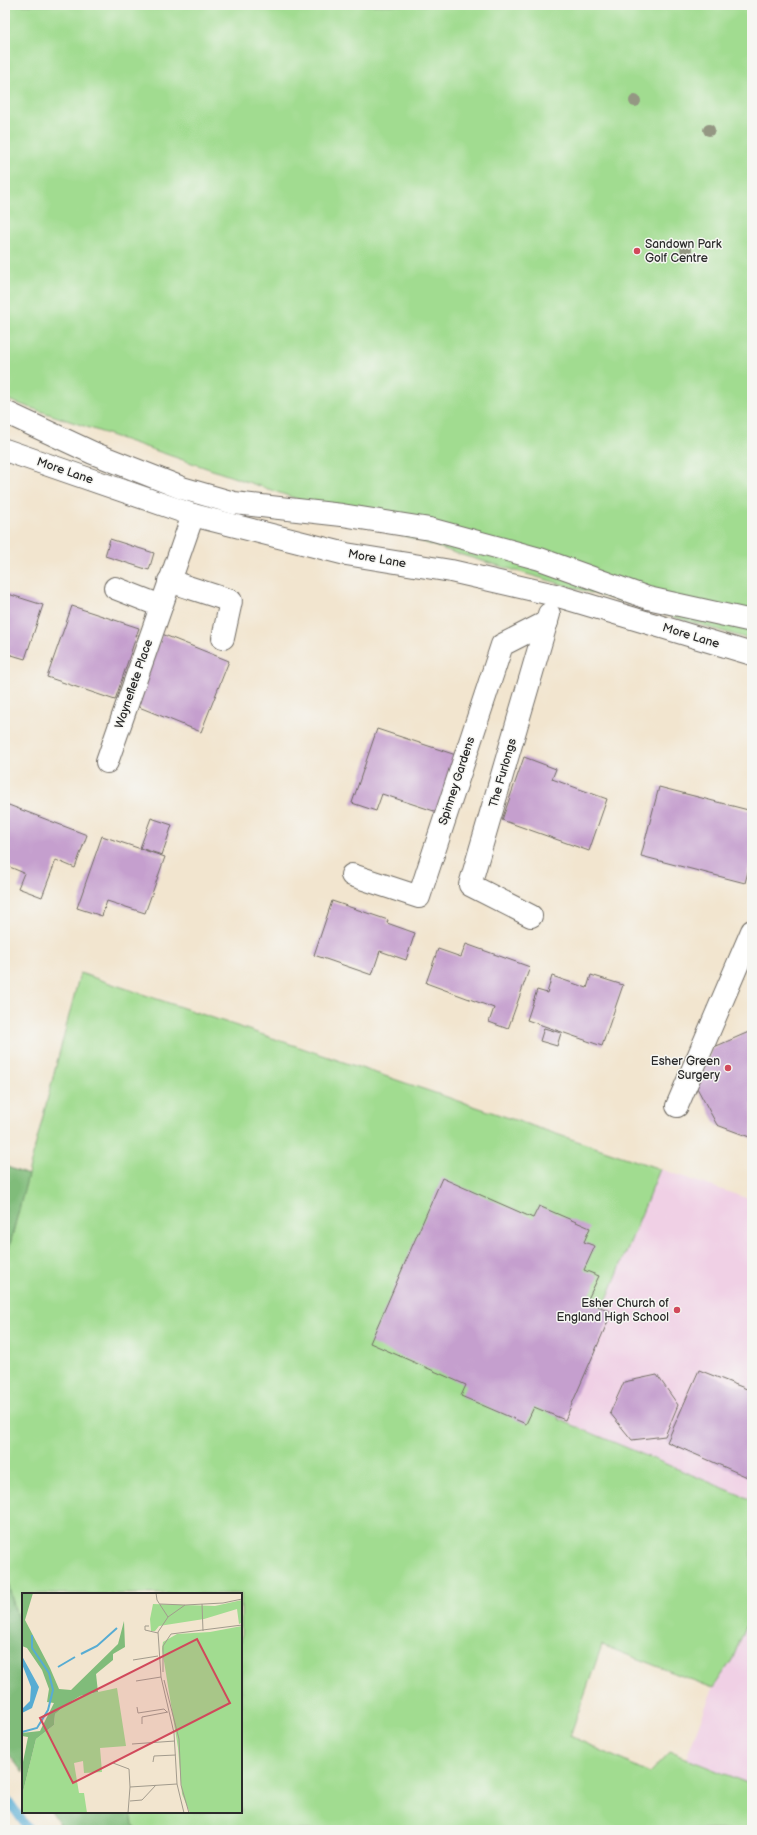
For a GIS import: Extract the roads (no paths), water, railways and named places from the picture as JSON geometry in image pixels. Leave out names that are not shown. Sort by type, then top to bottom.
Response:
[{"type":"street","points":[[5,412],[93,453],[182,488],[234,502],[342,515],[430,529],[540,559],[648,598],[752,621]]},
{"type":"street","name":"More Lane","points":[[5,450],[193,515],[346,554],[451,571],[555,595],[752,654]]},
{"type":"street","name":"Wayneflete Place","points":[[107,762],[193,515]]},
{"type":"street","points":[[169,581],[231,601],[223,638]]},
{"type":"street","points":[[115,588],[161,606]]},
{"type":"street","name":"The Furlongs","points":[[531,916],[470,885],[555,595]]},
{"type":"street","name":"Spinney Gardens","points":[[352,875],[419,897],[502,645],[547,622]]},
{"type":"street","points":[[677,1106],[752,931]]},
{"type":"waterway","points":[[5,1796],[29,1830]]},
{"type":"place","name":"Sandown Park Golf Centre","points":[[637,251]]},
{"type":"place","name":"Esher Green Surgery","points":[[728,1068]]},
{"type":"place","name":"Esher Church of England High School","points":[[677,1310]]}]
